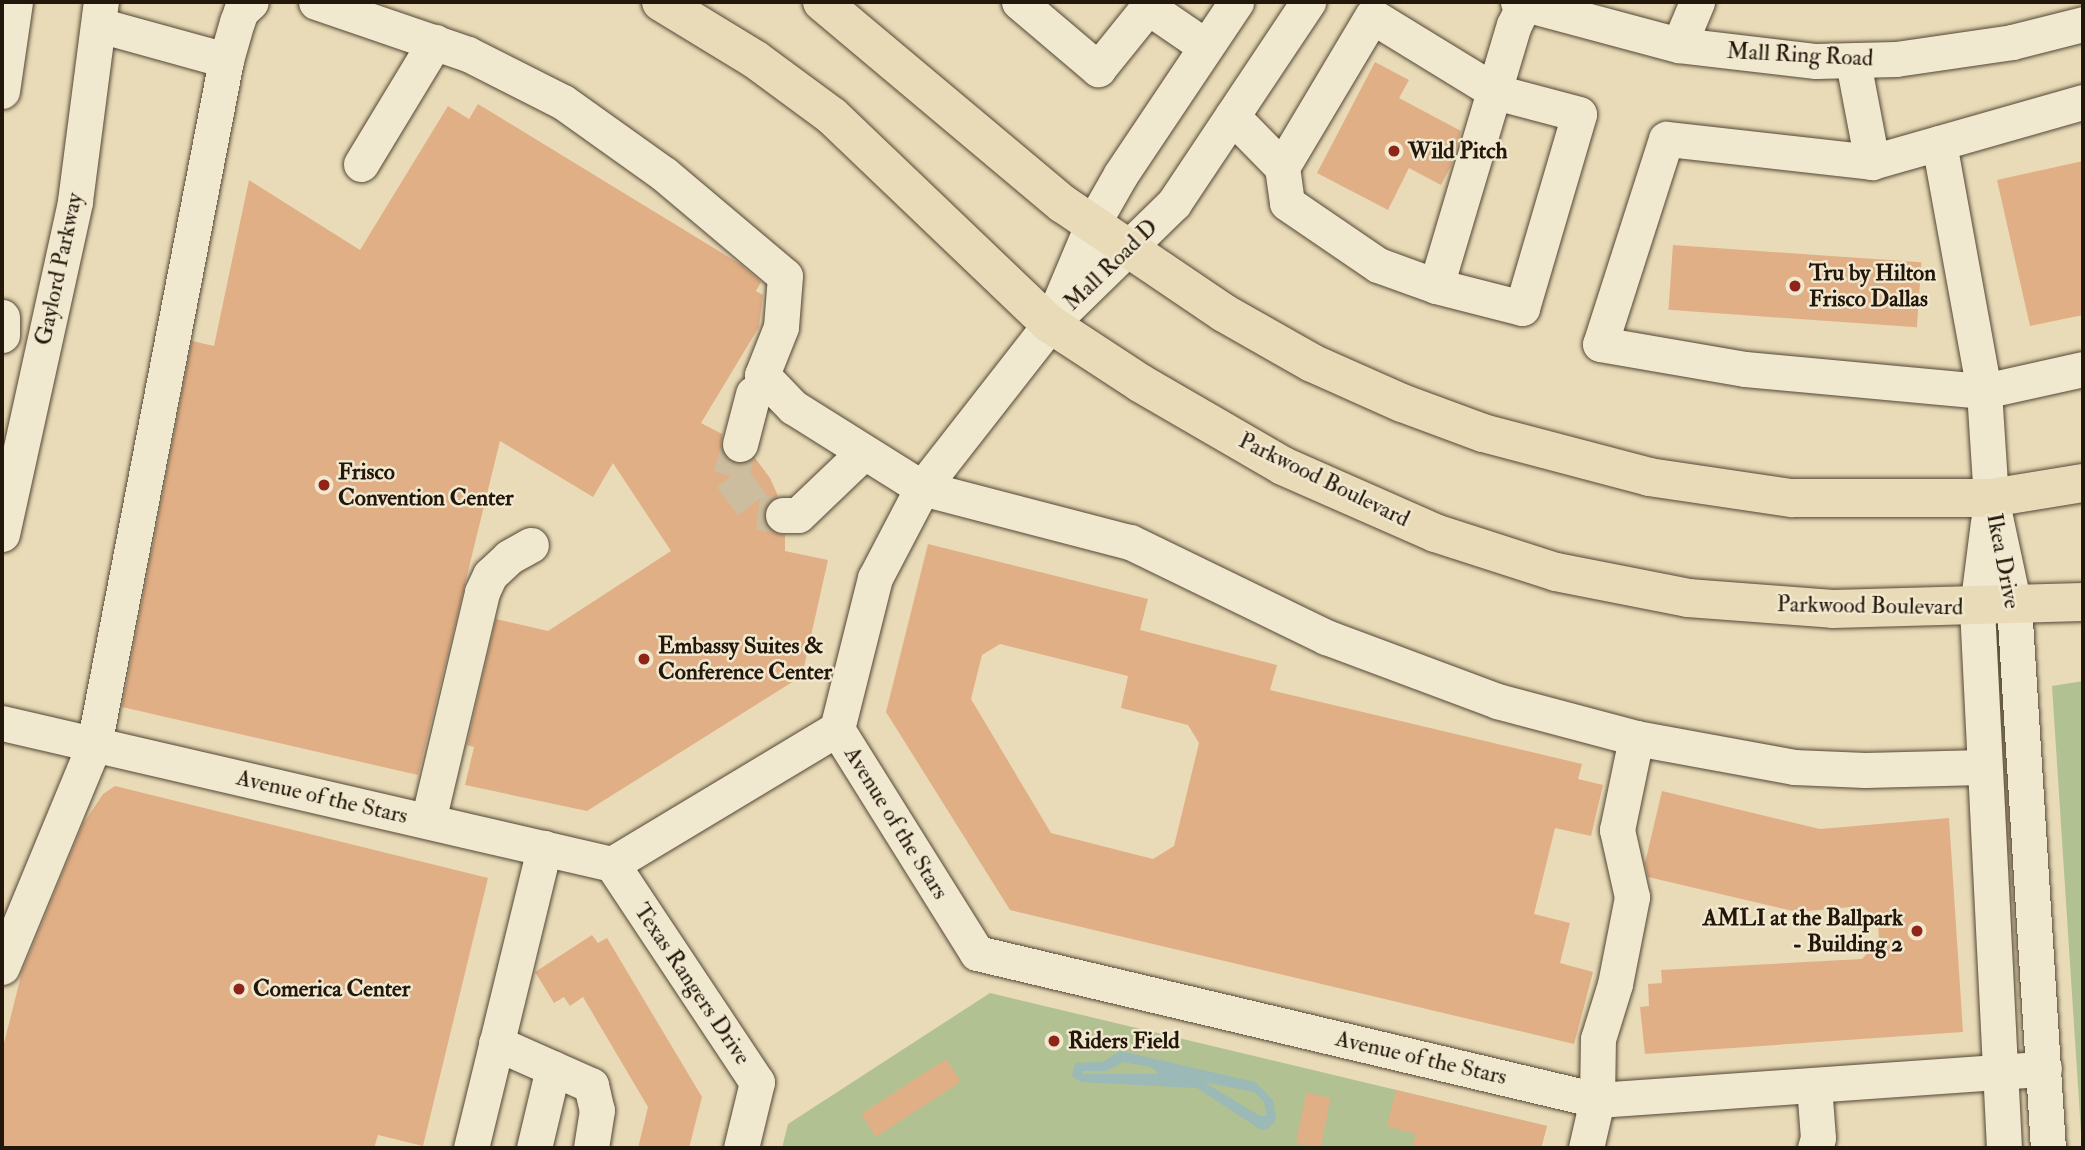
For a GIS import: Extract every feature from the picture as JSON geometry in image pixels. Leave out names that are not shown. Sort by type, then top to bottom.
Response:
[{"type":"main road","name":"Parkwood Boulevard","points":[[661,2],[756,60],[832,116],[1050,324],[1140,383],[1283,466],[1435,533],[1556,572],[1688,598],[1833,609],[2083,602]]},
{"type":"main road","points":[[822,2],[1063,204],[1224,313],[1312,363],[1402,403],[1483,433],[1649,477],[1792,498],[1991,498],[2083,483]]},
{"type":"street","points":[[2,91],[15,2]]},
{"type":"street","points":[[2,967],[94,745],[226,60],[241,11],[251,2]]},
{"type":"street","points":[[316,2],[468,54],[563,102],[664,174],[785,276],[781,327],[762,375],[793,407],[922,488],[1130,542],[1326,637],[1497,701],[1636,738],[1794,767],[1865,770],[1983,767]]},
{"type":"street","points":[[1019,2],[1098,69],[1150,4],[1205,46]]},
{"type":"street","name":"Mall Road D","points":[[1050,324],[1093,223],[1121,174],[1236,2]]},
{"type":"street","name":"Mall Road D","points":[[1050,324],[1174,203],[1308,2]]},
{"type":"street","points":[[1679,45],[1697,2]]},
{"type":"street","points":[[1436,286],[1522,3]]},
{"type":"street","name":"Mall Ring Road","points":[[1522,3],[1591,12],[1679,45],[1763,57],[1853,62],[1896,59],[2012,42],[2083,24]]},
{"type":"street","points":[[100,13],[226,60]]},
{"type":"street","name":"Gaylord Parkway","points":[[2,534],[75,201],[100,13]]},
{"type":"street","points":[[1232,116],[1282,167],[1287,203],[1378,265],[1436,286],[1522,308],[1579,114],[1496,92],[1372,16],[1282,167]]},
{"type":"street","points":[[361,164],[435,42]]},
{"type":"street","points":[[1853,62],[1872,162]]},
{"type":"street","points":[[2083,102],[1872,162],[1666,139],[1600,344],[1745,369],[1984,391],[2083,369]]},
{"type":"street","name":"Ikea Drive","points":[[1939,143],[1984,391],[1996,606],[2044,1069],[2048,1148]]},
{"type":"street","points":[[2,317],[2,335]]},
{"type":"street","points":[[837,729],[875,578],[922,488],[1050,324]]},
{"type":"street","points":[[740,444],[753,394]]},
{"type":"street","points":[[783,515],[798,515],[864,452]]},
{"type":"street","points":[[428,821],[482,592],[490,575],[509,557],[531,545]]},
{"type":"street","name":"Ikea Drive","points":[[1996,606],[1983,767],[2004,1148]]},
{"type":"street","name":"Avenue of the Stars","points":[[2,723],[612,864],[837,729],[977,953],[1597,1100],[2044,1069]]},
{"type":"street","points":[[1586,1148],[1597,1100],[1598,1038],[1615,984],[1632,897],[1617,830],[1636,738]]},
{"type":"street","points":[[471,1148],[544,848]]},
{"type":"street","name":"Texas Rangers Drive","points":[[612,864],[757,1082],[741,1148]]},
{"type":"street","points":[[496,1043],[591,1085],[597,1110],[591,1148]]},
{"type":"street","points":[[534,1148],[553,1068]]},
{"type":"street","points":[[1814,1085],[1818,1138],[1815,1148]]},
{"type":"green space","points":[[2083,681],[2083,1148],[2082,1148],[2052,686]]},
{"type":"green space","name":"Riders Field","points":[[990,993],[1547,1126],[1541,1148],[782,1148],[788,1124]]},
{"type":"water","points":[[1120,1051],[1255,1082],[1273,1100],[1276,1120],[1269,1128],[1261,1130],[1197,1088],[1081,1082],[1072,1076],[1075,1063],[1103,1062]],"holes":[[[1123,1062],[1151,1067],[1160,1074],[1082,1074],[1083,1071],[1106,1071]],[[1204,1082],[1254,1092],[1264,1102],[1267,1116],[1260,1116]]]},
{"type":"building","name":"Wild Pitch","points":[[1375,62],[1409,80],[1399,98],[1461,131],[1451,166],[1441,185],[1409,168],[1388,210],[1317,173]]},
{"type":"building","points":[[478,104],[740,264],[761,282],[756,291],[763,295],[759,327],[701,423],[722,434],[721,449],[726,459],[745,463],[755,458],[770,478],[778,496],[766,504],[763,516],[772,532],[785,535],[785,551],[828,560],[802,676],[587,811],[465,785],[474,747],[467,745],[496,619],[548,631],[671,551],[613,463],[593,497],[500,441],[418,775],[122,707],[192,341],[214,346],[249,180],[360,250],[448,106],[469,119]]},
{"type":"building","points":[[2083,161],[2083,315],[2030,326],[1997,180]]},
{"type":"building","name":"Tru by Hilton Frisco Dallas","points":[[1673,245],[1921,262],[1917,327],[1668,310]]},
{"type":"building","points":[[928,544],[1148,599],[1140,630],[1277,665],[1270,690],[1582,764],[1578,779],[1603,785],[1591,836],[1555,828],[1534,914],[1570,923],[1560,963],[1593,972],[1574,1044],[1010,910],[886,712]],"holes":[[[1000,644],[1128,676],[1121,708],[1188,725],[1199,743],[1174,846],[1153,859],[1051,833],[971,699],[982,655]]]},
{"type":"building","name":"Comerica Center","points":[[115,786],[488,878],[423,1146],[378,1135],[374,1148],[2,1148],[2,1051],[22,972],[83,824],[103,794]]},
{"type":"building","name":"AMLI at the Ballpark - Building 2","points":[[1662,791],[1820,829],[1949,818],[1963,1032],[1645,1054],[1640,1007],[1649,1006],[1648,984],[1662,983],[1661,970],[1862,959],[1879,941],[1878,921],[1862,906],[1797,912],[1648,877],[1645,863]]},
{"type":"building","points":[[592,935],[598,943],[607,938],[702,1097],[689,1148],[638,1148],[648,1107],[583,997],[570,1006],[564,997],[554,1003],[535,972]]},
{"type":"building","points":[[946,1059],[961,1082],[876,1137],[861,1114]]},
{"type":"building","points":[[1396,1090],[1547,1126],[1541,1148],[1412,1148],[1416,1134],[1387,1126]]},
{"type":"building","points":[[1306,1093],[1331,1098],[1321,1148],[1296,1143]]},
{"type":"tunnel","points":[[740,444],[731,476],[758,512],[783,515]]},
{"type":"place","name":"Wild Pitch","points":[[1394,151]]},
{"type":"place","name":"Tru by Hilton Frisco Dallas","points":[[1795,286]]},
{"type":"place","name":"Frisco Convention Center","points":[[324,485]]},
{"type":"place","name":"Embassy Suites & Conference Center","points":[[644,659]]},
{"type":"place","name":"AMLI at the Ballpark - Building 2","points":[[1917,931]]},
{"type":"place","name":"Comerica Center","points":[[239,989]]},
{"type":"place","name":"Riders Field","points":[[1054,1041]]}]
